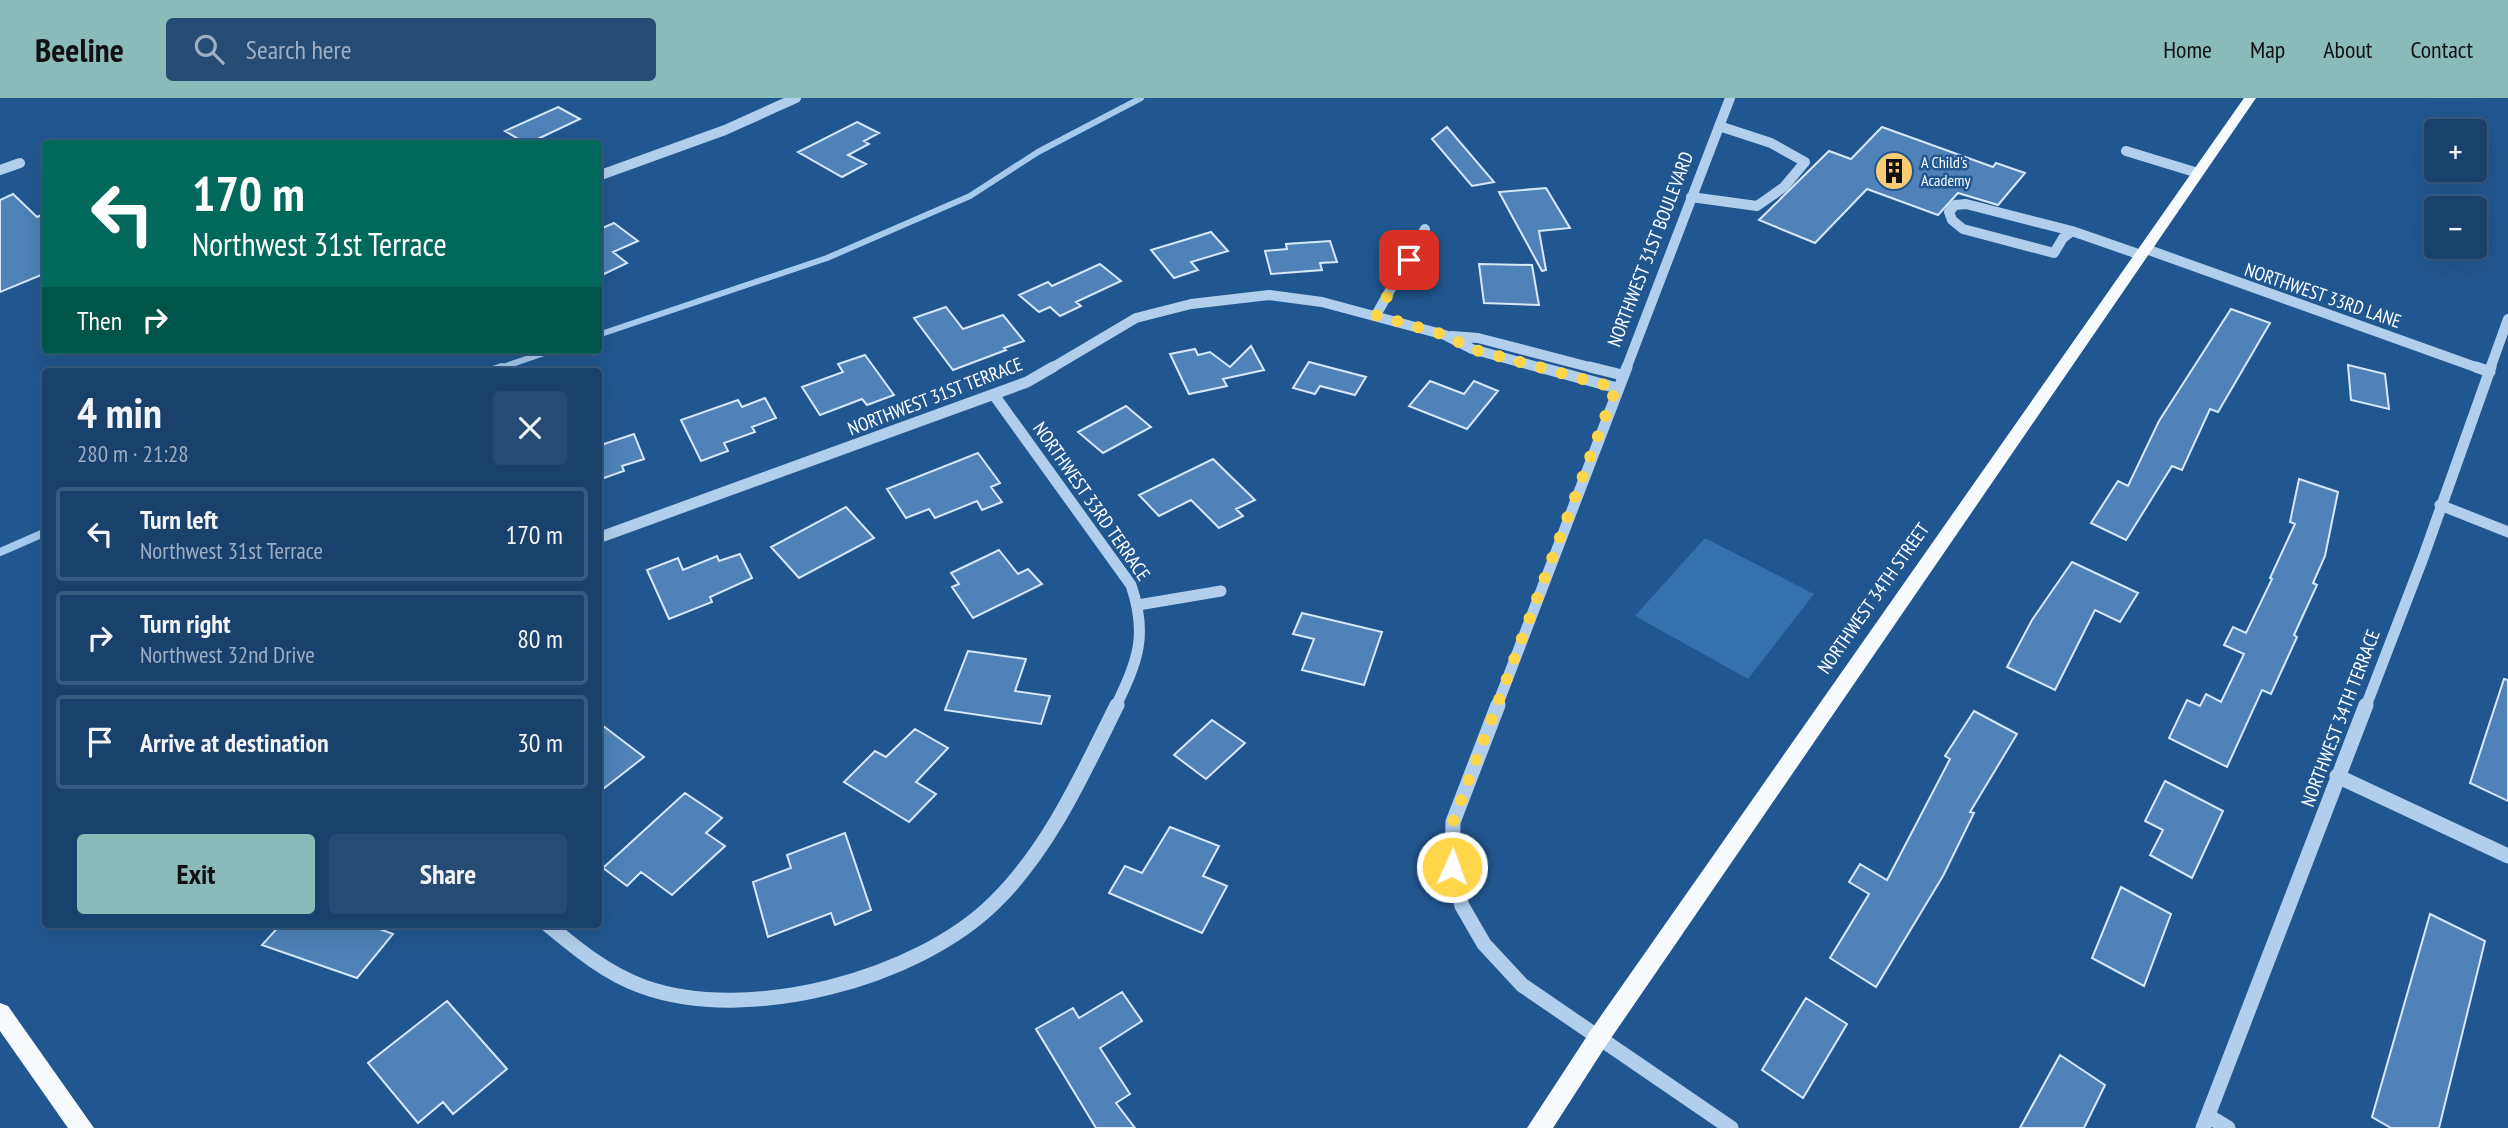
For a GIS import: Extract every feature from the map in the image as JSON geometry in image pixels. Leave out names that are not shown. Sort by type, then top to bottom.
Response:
[{"type":"main road","name":"NORTHWEST 34TH STREET","points":[[1539,1128],[1599,1037],[2250,98]]},
{"type":"main road","points":[[1,1015],[82,1128]]},
{"type":"street","points":[[602,175],[725,130],[796,98]]},
{"type":"street","name":"NORTHWEST 31ST BOULEVARD","points":[[1730,98],[1619,382],[1453,822],[1452,867],[1462,906],[1484,944],[1522,985],[1731,1128]]},
{"type":"street","points":[[1691,197],[1757,206],[1801,170],[1805,162],[1771,143],[1719,125]]},
{"type":"street","points":[[2126,151],[2198,173]]},
{"type":"street","points":[[0,170],[20,163]]},
{"type":"street","points":[[1966,204],[2072,232],[2063,239],[2054,253],[1964,229],[1952,220],[1949,212],[1955,205],[1966,204]]},
{"type":"street","points":[[1376,315],[1425,229]]},
{"type":"street","name":"NORTHWEST 33RD LANE","points":[[2143,252],[2490,372]]},
{"type":"street","name":"NORTHWEST 31ST TERRACE","points":[[602,537],[1027,382],[1136,318],[1191,304],[1269,295],[1322,302],[1445,335],[1472,349],[1619,382]]},
{"type":"street","name":"NORTHWEST 34TH TERRACE","points":[[2206,1122],[2241,1025],[2264,977],[2337,776],[2423,558],[2508,319]]},
{"type":"street","name":"NORTHWEST 33RD TERRACE","points":[[552,928],[576,949],[618,975],[658,992],[699,999],[744,1001],[795,995],[887,971],[947,943],[979,918],[1009,887],[1042,840],[1086,767],[1113,712],[1135,657],[1141,631],[1138,605],[1131,585],[994,394]]},
{"type":"street","points":[[2440,505],[2508,532]]},
{"type":"street","points":[[1138,605],[1221,591]]},
{"type":"street","points":[[2337,776],[2508,856]]},
{"type":"street","points":[[2206,1122],[2228,1128]]},
{"type":"lane","points":[[2072,232],[2143,252]]},
{"type":"shaded area","points":[[1705,538],[1814,594],[1748,679],[1635,616]]},
{"type":"building","points":[[558,107],[580,119],[535,140],[520,140],[505,131]]},
{"type":"building","points":[[857,122],[879,133],[864,141],[869,144],[848,155],[866,164],[842,177],[798,152]]},
{"type":"building","points":[[1447,127],[1494,182],[1472,186],[1432,139]]},
{"type":"building","name":"A Child's Academy","points":[[1882,127],[1993,167],[1996,163],[2025,173],[1998,205],[1958,193],[1938,215],[1867,189],[1815,243],[1759,220],[1829,151],[1851,159]]},
{"type":"building","points":[[1546,188],[1570,228],[1539,231],[1546,270],[1542,271],[1499,192]]},
{"type":"building","points":[[13,194],[37,217],[42,215],[42,275],[0,292],[0,200]]},
{"type":"building","points":[[614,223],[638,241],[613,252],[627,263],[602,275],[602,228]]},
{"type":"building","points":[[1211,232],[1228,251],[1191,262],[1198,270],[1174,278],[1151,250]]},
{"type":"building","points":[[1330,241],[1337,262],[1320,263],[1322,270],[1271,274],[1265,251],[1287,249],[1286,244]]},
{"type":"building","points":[[1100,264],[1121,281],[1076,302],[1081,306],[1060,316],[1050,307],[1039,312],[1019,295],[1048,282],[1052,286]]},
{"type":"building","points":[[1479,264],[1532,265],[1539,305],[1484,303]]},
{"type":"building","points":[[946,307],[963,329],[1003,315],[1024,341],[953,370],[914,318]]},
{"type":"building","points":[[2231,309],[2270,323],[2218,412],[2210,409],[2182,470],[2172,466],[2126,540],[2091,523],[2118,481],[2128,486],[2159,421]]},
{"type":"building","points":[[1251,346],[1264,370],[1223,379],[1227,386],[1189,394],[1170,354],[1195,349],[1198,355],[1210,352],[1230,367]]},
{"type":"building","points":[[865,355],[894,395],[867,405],[862,399],[820,415],[802,387],[843,372],[838,364]]},
{"type":"building","points":[[1309,362],[1366,377],[1355,395],[1320,386],[1315,394],[1293,388]]},
{"type":"building","points":[[2348,365],[2385,374],[2389,409],[2351,400]]},
{"type":"building","points":[[1430,381],[1464,394],[1474,381],[1498,391],[1467,429],[1409,406]]},
{"type":"building","points":[[765,398],[776,418],[752,427],[755,432],[724,443],[728,451],[701,461],[681,420],[738,400],[742,407]]},
{"type":"building","points":[[1126,406],[1151,427],[1103,453],[1078,432]]},
{"type":"building","points":[[634,434],[644,459],[622,466],[624,471],[602,479],[602,445]]},
{"type":"building","points":[[978,453],[1000,483],[991,487],[1002,502],[982,510],[977,501],[935,518],[929,509],[906,518],[887,489]]},
{"type":"building","points":[[1213,459],[1255,500],[1236,509],[1243,516],[1219,528],[1191,500],[1159,516],[1139,495]]},
{"type":"building","points":[[2299,479],[2338,492],[2325,556],[2313,583],[2317,585],[2294,635],[2297,637],[2271,694],[2262,690],[2227,767],[2169,738],[2187,700],[2200,706],[2206,694],[2221,702],[2244,654],[2224,645],[2233,627],[2246,633],[2272,579],[2270,578],[2295,524],[2290,522]]},
{"type":"building","points":[[846,507],[874,538],[799,578],[771,547]]},
{"type":"building","points":[[999,550],[1018,574],[1028,569],[1042,584],[973,618],[952,587],[959,584],[951,573]]},
{"type":"building","points":[[740,554],[752,578],[710,597],[712,602],[669,619],[647,570],[678,558],[683,570],[717,556],[719,561]]},
{"type":"building","points":[[2072,562],[2138,593],[2120,622],[2095,610],[2055,690],[2007,667],[2032,620]]},
{"type":"building","points":[[1302,613],[1382,632],[1364,685],[1302,670],[1314,639],[1293,634]]},
{"type":"building","points":[[968,651],[1026,659],[1015,691],[1050,696],[1041,724],[945,710]]},
{"type":"building","points":[[2504,679],[2508,680],[2508,801],[2470,783]]},
{"type":"building","points":[[1974,711],[2017,734],[1970,812],[1974,813],[1943,876],[1876,987],[1830,958],[1869,894],[1849,882],[1860,864],[1887,880],[1950,759],[1945,756]]},
{"type":"building","points":[[1212,720],[1245,743],[1206,779],[1174,755]]},
{"type":"building","points":[[602,725],[644,757],[602,790]]},
{"type":"building","points":[[915,729],[948,748],[916,782],[936,794],[909,822],[844,782],[875,751],[886,757]]},
{"type":"building","points":[[2165,781],[2223,811],[2192,878],[2150,855],[2163,830],[2145,821]]},
{"type":"building","points":[[685,793],[722,818],[706,833],[725,846],[672,895],[641,872],[627,886],[603,868]]},
{"type":"building","points":[[1170,827],[1219,846],[1203,876],[1227,886],[1202,933],[1109,893],[1125,866],[1142,873]]},
{"type":"building","points":[[845,833],[871,910],[835,925],[831,913],[768,937],[753,882],[791,868],[787,855]]},
{"type":"building","points":[[2121,887],[2171,914],[2144,986],[2092,958]]},
{"type":"building","points":[[2430,914],[2485,941],[2439,1128],[2391,1128],[2372,1117]]},
{"type":"building","points":[[277,928],[377,928],[393,934],[357,978],[262,945]]},
{"type":"building","points":[[1122,992],[1142,1021],[1100,1048],[1130,1094],[1116,1103],[1135,1128],[1096,1128],[1036,1029],[1073,1008],[1079,1018]]},
{"type":"building","points":[[1806,998],[1847,1024],[1803,1098],[1762,1070]]},
{"type":"building","points":[[447,1001],[507,1069],[453,1114],[443,1102],[418,1123],[368,1063]]},
{"type":"building","points":[[2060,1055],[2105,1085],[2084,1128],[2020,1128]]},
{"type":"waterway","points":[[602,334],[827,258],[970,196],[1038,152],[1141,98]]},
{"type":"waterway","points":[[500,368],[541,354]]},
{"type":"waterway","points":[[0,552],[42,534]]},
{"type":"place","name":"A Child's Academy","points":[[1894,171]]},
{"type":"route","points":[[1409,260],[1376,315],[1445,335],[1472,349],[1616,388],[1453,822],[1452,867]]}]
